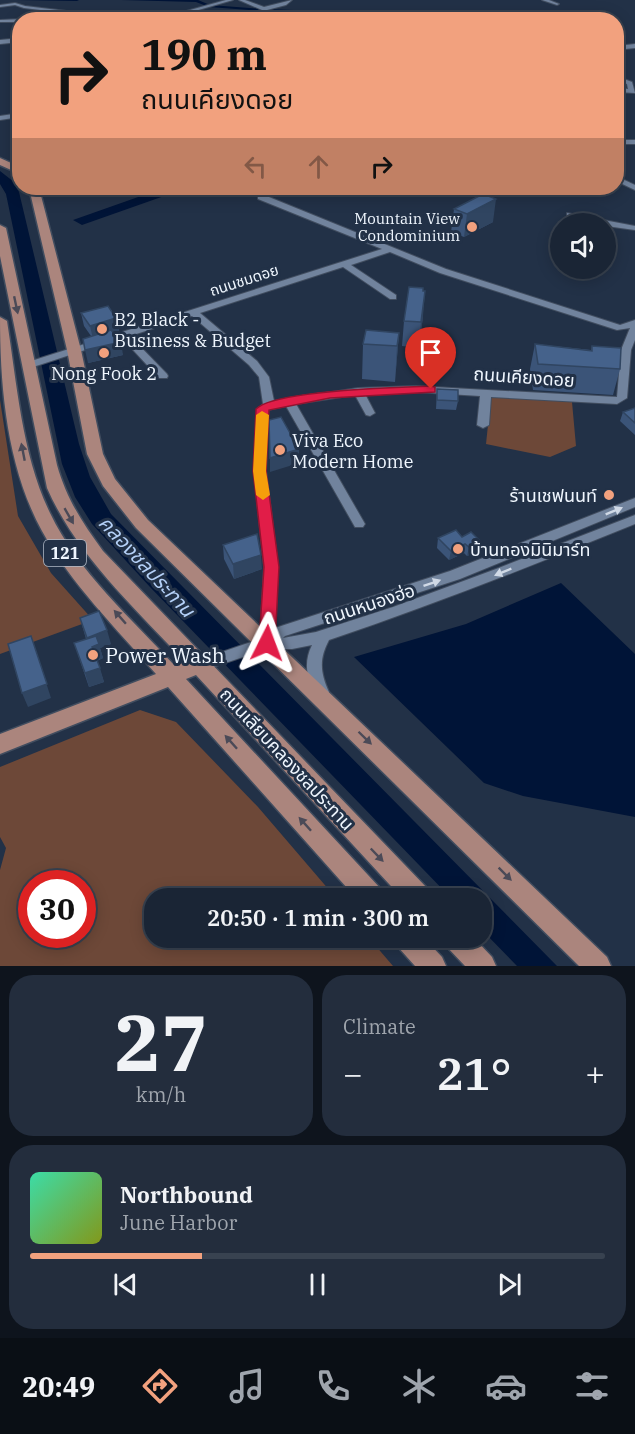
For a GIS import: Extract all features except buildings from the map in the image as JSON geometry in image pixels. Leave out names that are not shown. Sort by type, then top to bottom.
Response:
[{"type":"main road","points":[[36,195],[74,350],[95,454],[100,468],[118,497],[142,524],[598,966]]},
{"type":"main road","name":"ถนนเลียบคลองชลประทาน","points":[[0,228],[49,465],[55,488],[65,510],[97,556],[198,666],[409,888]]},
{"type":"main road","name":"ถนนเลียบคลองชลประทาน","points":[[0,321],[28,476],[40,511],[70,560],[171,678],[363,888]]},
{"type":"main road","points":[[2,342],[23,339]]},
{"type":"main road","points":[[0,744],[198,666]]},
{"type":"main road","points":[[416,948],[433,966]]},
{"type":"main road","points":[[466,948],[483,966]]},
{"type":"street","points":[[186,12],[231,0]]},
{"type":"street","points":[[241,0],[264,9],[284,4],[290,0]]},
{"type":"street","points":[[544,0],[557,4]]},
{"type":"street","points":[[0,6],[15,4],[24,7],[78,12]]},
{"type":"street","points":[[261,197],[388,250],[478,284],[620,328],[635,327]]},
{"type":"street","points":[[616,225],[635,228]]},
{"type":"street","name":"ถนนชมดอย","points":[[29,365],[388,250]]},
{"type":"street","points":[[344,264],[393,297]]},
{"type":"street","points":[[193,312],[253,363],[264,377],[269,405],[263,409],[260,471],[271,567],[267,643],[198,666]]},
{"type":"street","name":"ถนนเคียงดอย","points":[[269,405],[358,391],[426,389],[617,401],[622,398],[626,350],[635,327]]},
{"type":"street","points":[[123,334],[163,376]]},
{"type":"street","points":[[358,391],[370,413]]},
{"type":"street","points":[[483,425],[486,392]]},
{"type":"street","points":[[289,401],[359,524]]},
{"type":"street","name":"ถนนหนองฮ่อ","points":[[267,643],[280,632],[455,575],[635,502]]},
{"type":"street","name":"ถนนหนองฮ่อ","points":[[267,643],[285,645],[324,635],[464,587],[635,519]]},
{"type":"street","points":[[323,698],[313,673],[312,659],[324,635]]},
{"type":"shaded area","points":[[491,396],[572,402],[576,446],[550,457],[486,444]]},
{"type":"shaded area","points":[[0,400],[18,516],[51,573],[93,620],[0,654]]},
{"type":"shaded area","points":[[140,710],[176,722],[258,807],[327,888],[144,888],[144,948],[378,948],[393,966],[0,966],[0,870],[6,848],[0,837],[0,767]]},
{"type":"water","name":"คลองชลประทาน","points":[[0,171],[12,180],[12,195],[20,195],[79,444],[90,477],[111,514],[480,888],[441,888],[92,524],[75,497],[62,464],[6,194],[0,184]]},
{"type":"water","points":[[144,195],[167,195],[82,225],[73,220]]},
{"type":"water","points":[[561,583],[635,654],[635,817],[523,796],[484,783],[354,657],[466,624]]},
{"type":"water","points":[[492,900],[557,966],[517,966],[492,940]]},
{"type":"waterway","points":[[18,0],[77,0]]},
{"type":"waterway","points":[[123,0],[196,1],[209,6],[263,10]]},
{"type":"waterway","points":[[266,10],[340,12]]},
{"type":"slow traffic","points":[[262,415],[260,471],[263,495]]},
{"type":"place","name":"Mountain View Condominium","points":[[472,227]]},
{"type":"place","name":"B2 Black - Business & Budget","points":[[102,329]]},
{"type":"place","name":"Nong Fook 2","points":[[104,353]]},
{"type":"place","name":"Viva Eco Modern Home","points":[[280,450]]},
{"type":"place","name":"ร้านเชฟนนท์","points":[[609,495]]},
{"type":"place","name":"บ้านทองมินิมาร์ท","points":[[458,549]]},
{"type":"place","name":"Power Wash","points":[[93,655]]},
{"type":"route","points":[[267,643],[271,567],[260,471],[263,409],[269,405],[330,394],[431,389]]}]
